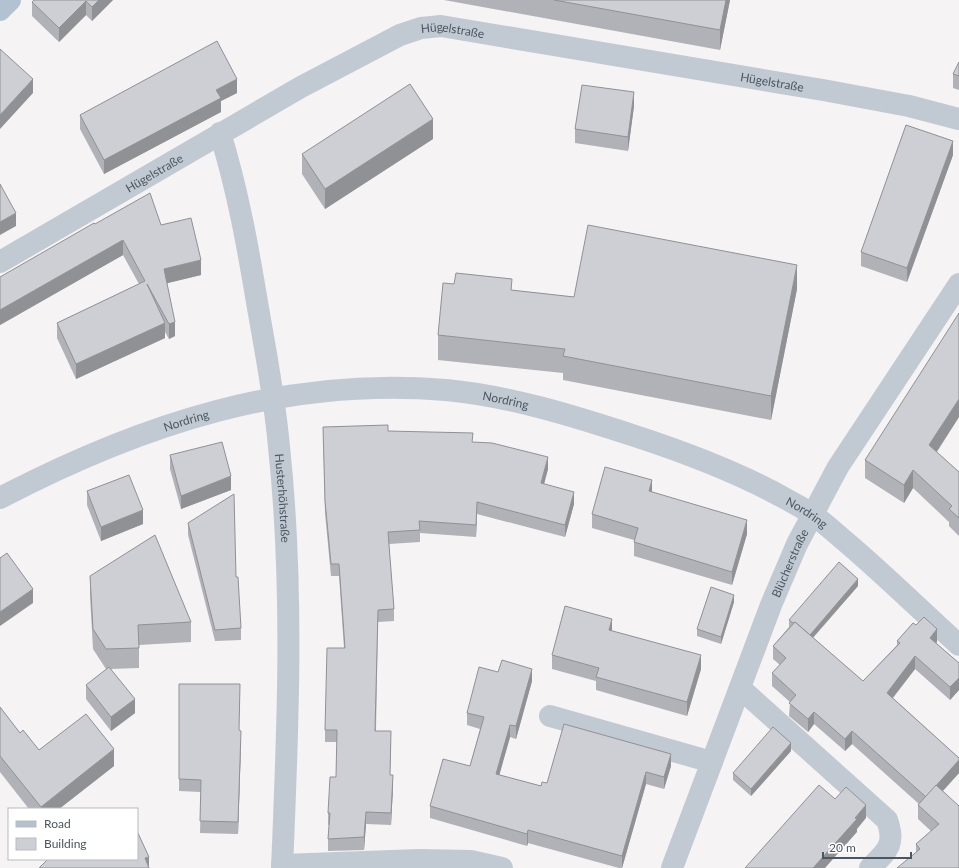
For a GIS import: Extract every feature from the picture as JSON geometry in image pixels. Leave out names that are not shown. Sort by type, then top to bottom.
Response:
[{"type":"main road","points":[[0,10],[10,0]]},
{"type":"street","name":"Hügelstraße","points":[[0,262],[301,87],[400,35],[421,28],[441,26],[823,90],[959,119]]},
{"type":"street","name":"Husterhöhstraße","points":[[220,133],[231,168],[244,226],[273,397],[280,449],[288,595],[287,749],[282,867]]},
{"type":"street","name":"Blücherstraße","points":[[672,868],[771,605],[797,544],[838,467],[959,284]]},
{"type":"street","name":"Nordring","points":[[0,498],[56,469],[124,440],[188,419],[273,397],[328,390],[390,388],[447,390],[506,399],[579,417],[691,454],[755,481],[813,514],[860,554],[959,645]]},
{"type":"street","points":[[740,688],[887,820],[893,835],[889,846],[870,868]]},
{"type":"street","points":[[550,716],[712,762]]},
{"type":"street","points":[[282,867],[419,860],[471,861],[502,868]]},
{"type":"building","points":[[34,0],[99,0],[92,7],[86,1],[59,28],[32,2]]},
{"type":"building","points":[[554,0],[726,0],[720,30]]},
{"type":"building","points":[[217,41],[237,79],[216,90],[221,98],[104,160],[80,115]]},
{"type":"building","points":[[0,49],[33,79],[0,115]]},
{"type":"building","points":[[959,62],[959,76],[953,74]]},
{"type":"building","points":[[410,84],[433,119],[325,189],[302,154]]},
{"type":"building","points":[[582,85],[634,92],[628,137],[575,129]]},
{"type":"building","points":[[906,125],[953,141],[907,268],[861,252]]},
{"type":"building","points":[[0,184],[16,213],[0,222]]},
{"type":"building","points":[[150,193],[161,225],[191,218],[201,260],[164,269],[175,322],[169,324],[147,284],[165,323],[76,364],[57,323],[145,281],[123,240],[0,310],[0,277]]},
{"type":"building","points":[[588,225],[797,265],[771,396],[563,356],[565,349],[438,335],[443,283],[454,284],[456,273],[512,279],[511,290],[574,297]]},
{"type":"building","points":[[959,313],[959,399],[929,445],[959,472],[959,518],[949,509],[952,506],[913,470],[904,485],[865,460]]},
{"type":"building","points":[[388,425],[388,431],[473,433],[472,442],[492,443],[548,457],[541,483],[574,492],[565,525],[477,502],[476,525],[419,521],[420,530],[388,532],[394,609],[378,610],[375,731],[391,731],[390,775],[393,775],[391,813],[366,812],[364,837],[328,839],[330,777],[336,777],[337,730],[325,730],[327,648],[345,648],[339,564],[331,564],[325,501],[323,427]]},
{"type":"building","points":[[222,442],[231,476],[181,496],[170,455]]},
{"type":"building","points":[[605,467],[652,480],[649,491],[747,520],[732,572],[634,542],[638,528],[592,514]]},
{"type":"building","points":[[129,475],[143,510],[101,527],[87,491]]},
{"type":"building","points":[[234,494],[236,577],[238,577],[241,628],[215,630],[188,523]]},
{"type":"building","points":[[155,535],[191,622],[138,625],[139,648],[106,649],[93,629],[90,576]]},
{"type":"building","points":[[7,553],[33,589],[0,612],[0,558]]},
{"type":"building","points":[[839,562],[858,579],[810,635],[795,622],[793,623],[789,620]]},
{"type":"building","points":[[711,587],[734,595],[721,637],[697,629]]},
{"type":"building","points":[[565,606],[612,619],[609,630],[701,655],[687,702],[596,677],[599,668],[552,655]]},
{"type":"building","points":[[924,617],[937,629],[930,638],[959,663],[959,678],[950,687],[915,656],[887,693],[959,758],[959,760],[926,797],[852,731],[845,739],[814,712],[808,719],[789,703],[796,695],[772,673],[786,658],[773,646],[795,622],[863,681],[900,643],[897,641],[913,623],[916,625]]},
{"type":"building","points":[[502,660],[532,669],[516,726],[510,725],[496,774],[541,786],[542,782],[547,783],[564,724],[671,754],[664,777],[646,772],[622,856],[528,830],[527,834],[430,806],[443,759],[470,766],[484,717],[467,713],[479,667],[498,672]]},
{"type":"building","points":[[109,667],[135,699],[111,717],[86,685]]},
{"type":"building","points":[[179,684],[240,684],[239,730],[241,731],[238,822],[200,821],[201,780],[179,779]]},
{"type":"building","points":[[0,707],[20,733],[23,730],[39,750],[86,714],[114,749],[41,807],[0,756]]},
{"type":"building","points":[[773,727],[791,743],[751,789],[733,773]]},
{"type":"building","points":[[819,785],[835,799],[846,787],[866,805],[855,818],[857,819],[813,868],[745,868]]},
{"type":"building","points":[[936,785],[959,806],[959,868],[897,868],[920,849],[916,844],[939,824],[918,805]]},
{"type":"building","points":[[138,833],[149,857],[145,858],[149,868],[39,868],[47,860],[138,860]]}]
